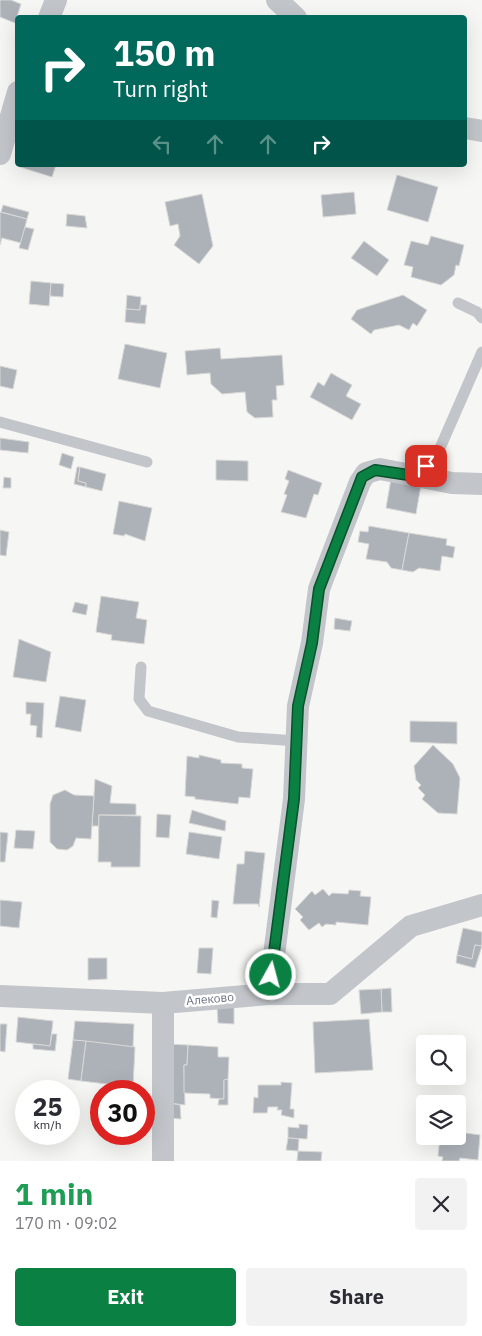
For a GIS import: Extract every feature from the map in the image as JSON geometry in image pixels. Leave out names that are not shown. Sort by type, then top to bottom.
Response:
[{"type":"street","points":[[50,15],[56,0]]},
{"type":"street","points":[[277,0],[293,15]]},
{"type":"street","points":[[0,154],[15,102]]},
{"type":"street","points":[[467,128],[482,131]]},
{"type":"street","points":[[269,994],[294,799],[298,706],[312,643],[319,589],[360,482],[366,473],[375,470],[452,483],[482,484]]},
{"type":"street","name":"Алеково","points":[[0,996],[163,1003],[269,994],[330,994],[411,926],[482,905]]},
{"type":"street","points":[[162,1161],[163,1003]]},
{"type":"lane","points":[[458,303],[477,312],[482,318]]},
{"type":"lane","points":[[415,476],[437,455],[482,352]]},
{"type":"lane","points":[[0,422],[147,462]]},
{"type":"lane","points":[[141,666],[139,699],[148,711],[238,737],[297,741]]},
{"type":"building","points":[[0,0],[11,0],[21,4],[18,15],[15,15],[15,23],[0,17]]},
{"type":"building","points":[[20,167],[55,167],[52,177]]},
{"type":"building","points":[[397,175],[438,187],[428,222],[387,210]]},
{"type":"building","points":[[354,192],[356,214],[323,217],[321,195]]},
{"type":"building","points":[[202,194],[213,246],[199,264],[174,245],[180,236],[178,224],[170,226],[165,202]]},
{"type":"building","points":[[3,205],[29,212],[27,219],[1,212]]},
{"type":"building","points":[[0,212],[27,219],[21,243],[2,238],[0,245]]},
{"type":"building","points":[[67,214],[85,216],[87,228],[66,226]]},
{"type":"building","points":[[25,227],[34,229],[28,250],[19,248]]},
{"type":"building","points":[[431,236],[464,245],[459,266],[456,265],[454,275],[441,285],[411,277],[413,267],[404,265],[411,241],[428,245]]},
{"type":"building","points":[[364,241],[389,260],[377,276],[351,258]]},
{"type":"building","points":[[31,281],[51,283],[49,306],[29,304]]},
{"type":"building","points":[[51,283],[64,284],[63,297],[50,296]]},
{"type":"building","points":[[127,295],[141,297],[140,310],[126,309]]},
{"type":"building","points":[[403,295],[427,310],[417,326],[413,323],[409,330],[399,325],[374,330],[371,334],[351,319],[357,310]]},
{"type":"building","points":[[140,305],[147,305],[145,324],[125,322],[126,309],[140,310]]},
{"type":"building","points":[[125,344],[167,353],[160,388],[118,379]]},
{"type":"building","points":[[220,348],[221,359],[282,355],[284,385],[276,386],[277,400],[272,400],[273,417],[255,418],[247,412],[245,392],[222,394],[211,384],[210,373],[187,375],[185,351]]},
{"type":"building","points":[[0,366],[17,370],[13,389],[0,386]]},
{"type":"building","points":[[331,373],[352,385],[346,396],[361,404],[352,420],[310,397],[318,382],[324,386]]},
{"type":"building","points":[[0,438],[29,442],[28,453],[0,450]]},
{"type":"building","points":[[62,453],[74,457],[71,469],[59,465]]},
{"type":"building","points":[[216,460],[248,461],[248,481],[216,480]]},
{"type":"building","points":[[77,467],[80,467],[78,481],[86,483],[86,487],[74,484]]},
{"type":"building","points":[[80,467],[106,474],[102,491],[86,487],[86,483],[78,481]]},
{"type":"building","points":[[288,470],[322,483],[318,495],[314,494],[306,518],[281,512],[287,495],[284,494],[289,481],[285,479]]},
{"type":"building","points":[[4,477],[11,478],[11,488],[3,488]]},
{"type":"building","points":[[391,479],[421,485],[416,514],[386,508]]},
{"type":"building","points":[[119,501],[152,508],[145,541],[125,534],[124,536],[113,534]]},
{"type":"building","points":[[369,526],[409,533],[402,570],[391,568],[387,562],[366,559],[369,544],[358,542],[360,531],[368,532]]},
{"type":"building","points":[[0,530],[9,532],[6,556],[0,555]]},
{"type":"building","points":[[409,533],[447,539],[446,545],[455,547],[453,558],[442,556],[440,571],[419,568],[413,572],[402,570]]},
{"type":"building","points":[[101,596],[139,602],[136,618],[147,620],[144,644],[111,640],[112,635],[96,632]]},
{"type":"building","points":[[75,602],[88,605],[86,615],[72,612]]},
{"type":"building","points":[[335,618],[352,621],[350,631],[334,629]]},
{"type":"building","points":[[19,639],[51,652],[46,682],[13,677]]},
{"type":"building","points":[[60,696],[86,700],[81,732],[55,727]]},
{"type":"building","points":[[26,702],[44,703],[42,738],[36,737],[37,726],[30,725],[31,714],[26,714]]},
{"type":"building","points":[[410,721],[457,722],[457,744],[410,742]]},
{"type":"building","points":[[433,745],[453,764],[460,778],[457,814],[438,813],[422,799],[425,795],[418,788],[421,785],[416,780],[414,766]]},
{"type":"building","points":[[199,755],[221,760],[221,763],[242,764],[242,768],[253,769],[250,798],[239,797],[238,804],[185,796],[187,756],[199,758]]},
{"type":"building","points":[[95,779],[112,786],[110,803],[136,804],[136,815],[99,815],[99,826],[92,826]]},
{"type":"building","points":[[65,790],[74,795],[94,796],[91,839],[76,838],[73,846],[67,850],[57,849],[50,842],[50,804],[53,795]]},
{"type":"building","points":[[192,810],[226,821],[225,831],[189,823]]},
{"type":"building","points":[[157,814],[171,815],[169,838],[156,837]]},
{"type":"building","points":[[99,815],[141,816],[140,867],[111,867],[111,862],[98,862]]},
{"type":"building","points":[[16,830],[35,831],[33,849],[14,848]]},
{"type":"building","points":[[0,832],[8,833],[5,862],[0,862]]},
{"type":"building","points":[[189,832],[222,837],[219,859],[186,854]]},
{"type":"building","points":[[245,851],[265,853],[259,907],[258,904],[233,904],[237,864],[244,864]]},
{"type":"building","points":[[323,889],[329,896],[332,893],[348,894],[349,890],[361,891],[360,896],[371,897],[368,925],[336,922],[336,925],[326,924],[322,927],[319,923],[309,930],[300,920],[303,917],[295,909],[312,891],[315,895]]},
{"type":"building","points":[[0,900],[22,902],[19,928],[0,926]]},
{"type":"building","points":[[212,900],[219,901],[217,918],[211,917]]},
{"type":"building","points":[[463,928],[482,932],[482,946],[475,945],[472,959],[457,955]]},
{"type":"building","points":[[475,945],[482,946],[475,968],[456,963],[457,955],[472,959]]},
{"type":"building","points":[[199,948],[213,948],[211,974],[197,973]]},
{"type":"building","points":[[88,958],[107,958],[107,979],[88,980]]},
{"type":"building","points":[[391,988],[392,1012],[382,1012],[381,989]]},
{"type":"building","points":[[381,989],[382,1012],[361,1014],[359,990]]},
{"type":"building","points":[[234,1003],[234,1024],[218,1023],[217,1006]]},
{"type":"building","points":[[18,1017],[53,1021],[50,1046],[16,1042]]},
{"type":"building","points":[[369,1019],[373,1070],[315,1073],[313,1022]]},
{"type":"building","points":[[75,1021],[134,1024],[133,1047],[73,1040]]},
{"type":"building","points":[[0,1024],[7,1024],[5,1052],[0,1051]]},
{"type":"building","points":[[52,1034],[57,1034],[55,1051],[33,1049],[33,1044],[50,1046]]},
{"type":"building","points":[[73,1040],[86,1041],[81,1081],[68,1079]]},
{"type":"building","points":[[86,1041],[135,1047],[133,1080],[81,1081]]},
{"type":"building","points":[[167,1044],[188,1045],[187,1065],[184,1065],[185,1105],[169,1103]]},
{"type":"building","points":[[188,1045],[218,1047],[218,1057],[229,1057],[228,1079],[224,1080],[224,1099],[210,1098],[210,1094],[184,1093],[184,1065],[187,1065]]},
{"type":"building","points":[[228,1079],[228,1105],[218,1105],[219,1099],[224,1099],[224,1080]]},
{"type":"building","points":[[281,1082],[292,1083],[290,1109],[294,1109],[294,1118],[281,1115],[282,1110],[277,1110],[278,1107],[268,1107],[267,1113],[253,1113],[254,1097],[258,1098],[258,1085],[281,1085]]},
{"type":"building","points":[[169,1103],[180,1105],[181,1119],[169,1118]]},
{"type":"building","points":[[299,1124],[308,1125],[307,1139],[288,1138],[288,1127],[299,1128]]},
{"type":"building","points":[[466,1133],[480,1135],[478,1160],[460,1158],[459,1161],[442,1161],[443,1157],[438,1156],[439,1145],[466,1145]]},
{"type":"building","points":[[288,1138],[299,1139],[298,1151],[286,1150]]},
{"type":"building","points":[[298,1151],[322,1152],[321,1161],[297,1161]]},
{"type":"route","points":[[271,975],[294,799],[298,706],[312,643],[319,589],[362,477],[366,473],[375,470],[415,476],[426,466]]}]
